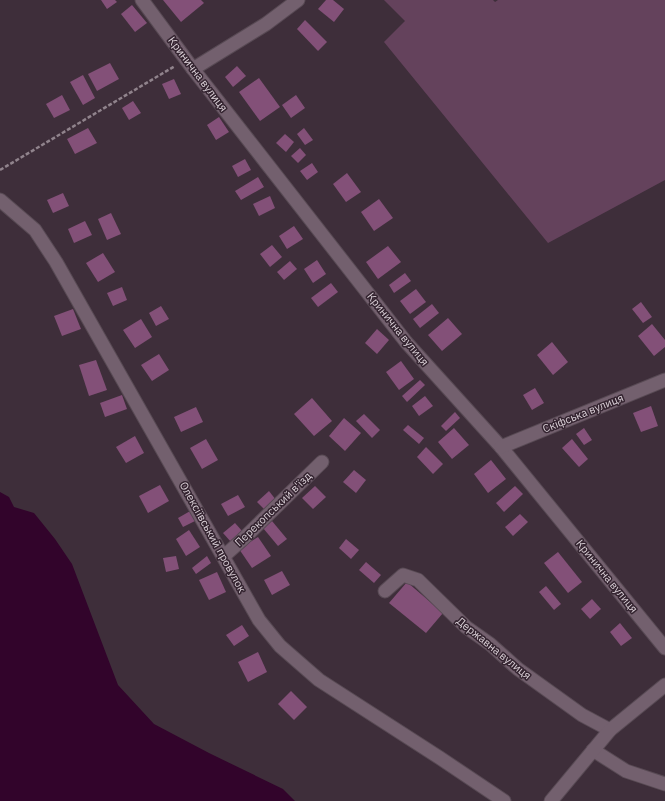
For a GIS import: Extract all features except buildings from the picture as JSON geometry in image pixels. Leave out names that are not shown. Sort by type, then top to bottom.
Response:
[{"type":"street","name":"Кринична вулиця","points":[[142,0],[406,342],[501,447],[665,648]]},
{"type":"street","points":[[190,64],[266,24],[298,0]]},
{"type":"street","name":"Олексіївський провулок","points":[[0,200],[35,230],[56,262],[259,620],[280,646],[318,680],[504,801]]},
{"type":"street","name":"Скіфська вулиця","points":[[501,447],[665,380]]},
{"type":"street","name":"Перекопський в'їзд","points":[[224,556],[322,462]]},
{"type":"street","name":"Державна вулиця","points":[[385,591],[403,575],[418,580],[466,627],[490,644],[518,669],[582,715],[610,730]]},
{"type":"street","points":[[551,801],[610,730],[665,685]]},
{"type":"street","points":[[593,750],[626,771],[665,784]]},
{"type":"path","points":[[0,170],[190,64]]},
{"type":"shaded area","points":[[384,0],[493,0],[495,2],[498,0],[665,0],[665,180],[548,243],[384,42],[405,21]]},
{"type":"shaded area","points":[[0,492],[9,497],[14,507],[34,513],[55,539],[72,564],[118,685],[154,724],[283,789],[295,801],[0,801]]}]
